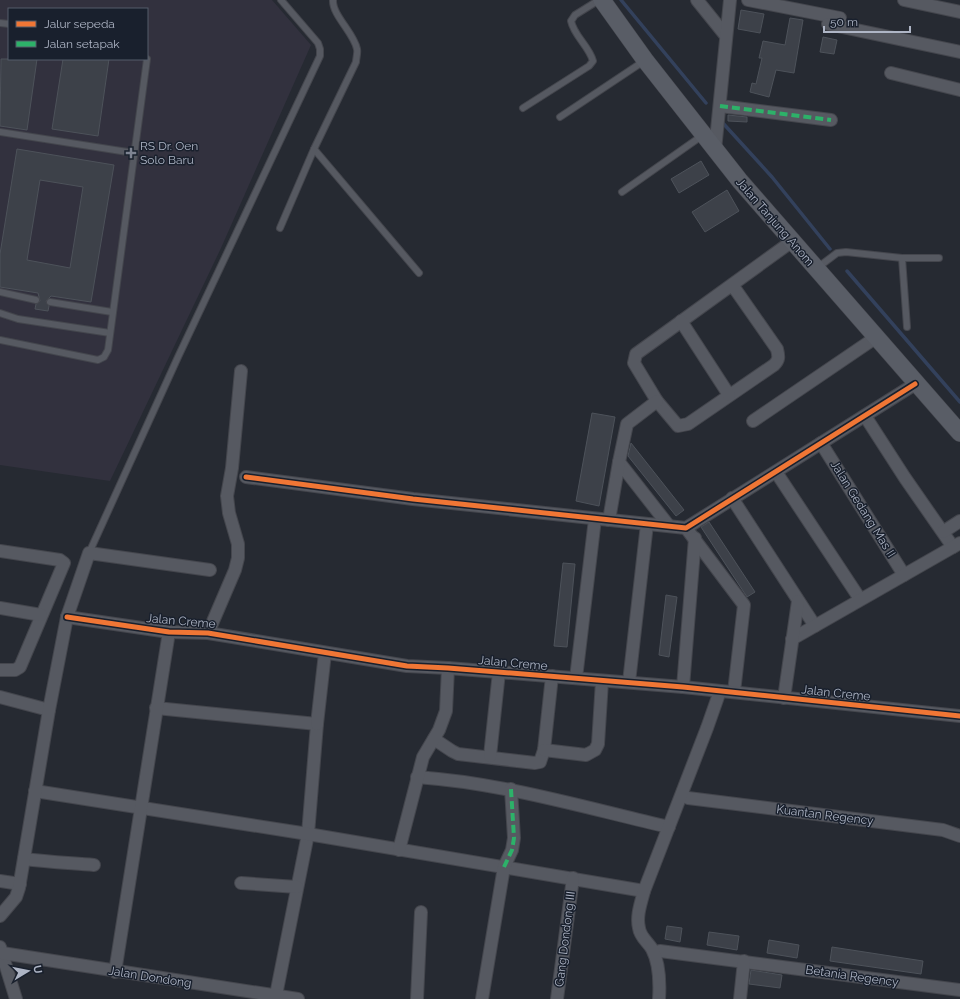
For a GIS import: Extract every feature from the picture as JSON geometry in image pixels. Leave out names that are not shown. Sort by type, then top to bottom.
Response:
[{"type":"main road","name":"Jalan Tanjung Anom","points":[[601,0],[645,60],[715,150],[875,338],[960,433]]},
{"type":"street","points":[[697,0],[726,36]]},
{"type":"street","points":[[715,150],[730,0]]},
{"type":"street","points":[[748,0],[840,18]]},
{"type":"street","points":[[904,0],[960,12]]},
{"type":"street","points":[[828,24],[960,52]]},
{"type":"street","points":[[891,73],[960,90]]},
{"type":"street","points":[[720,106],[831,120]]},
{"type":"street","points":[[732,286],[777,349],[779,356],[774,366],[683,426],[674,424],[657,401],[634,363],[634,358],[639,352],[792,242]]},
{"type":"street","points":[[681,322],[729,395]]},
{"type":"street","points":[[753,421],[875,338]]},
{"type":"street","points":[[208,633],[235,570],[238,558],[238,544],[229,513],[227,496],[232,468],[241,372]]},
{"type":"street","points":[[246,477],[413,499],[686,528],[915,384]]},
{"type":"street","points":[[609,520],[627,424],[657,401]]},
{"type":"street","points":[[792,639],[957,545],[943,532],[905,478],[865,416]]},
{"type":"street","name":"Jalan Gedang Mas II","points":[[821,443],[904,575]]},
{"type":"street","points":[[619,462],[669,526]]},
{"type":"street","points":[[776,472],[860,599]]},
{"type":"street","points":[[732,498],[815,626]]},
{"type":"street","points":[[576,678],[595,519]]},
{"type":"street","points":[[943,532],[960,521]]},
{"type":"street","points":[[629,682],[647,524]]},
{"type":"street","points":[[686,528],[744,605],[734,692]]},
{"type":"street","points":[[683,687],[695,538]]},
{"type":"street","points":[[0,551],[60,560],[64,563],[40,615],[20,667],[14,670],[0,670]]},
{"type":"street","points":[[0,916],[16,897],[20,884],[49,710],[67,617],[89,553],[210,570]]},
{"type":"street","points":[[784,698],[798,600]]},
{"type":"street","points":[[0,608],[40,615]]},
{"type":"street","name":"Jalan Creme","points":[[67,617],[169,632],[208,633],[407,666],[629,682],[960,716]]},
{"type":"street","points":[[115,972],[169,632]]},
{"type":"street","points":[[276,995],[308,834],[317,724],[325,652]]},
{"type":"street","points":[[399,850],[423,757],[434,739],[446,711],[448,668]]},
{"type":"street","points":[[490,756],[499,672]]},
{"type":"street","points":[[434,739],[458,754],[490,756],[538,763],[542,759],[544,750],[552,676]]},
{"type":"street","points":[[544,750],[586,755],[595,750],[598,744],[602,681]]},
{"type":"street","points":[[659,999],[660,982],[654,952],[642,938],[639,929],[639,911],[644,891],[720,691]]},
{"type":"street","points":[[0,696],[49,710]]},
{"type":"street","points":[[156,708],[317,724]]},
{"type":"street","points":[[417,777],[466,781],[512,789],[669,827]]},
{"type":"street","points":[[482,999],[504,867],[512,850],[514,838],[512,789]]},
{"type":"street","points":[[35,791],[308,834],[644,891]]},
{"type":"street","name":"Kuantan Regency","points":[[688,798],[943,830],[960,836]]},
{"type":"street","points":[[24,859],[54,863],[62,862],[94,865]]},
{"type":"street","name":"Gang Dondong III","points":[[557,999],[573,878]]},
{"type":"street","points":[[0,881],[20,884]]},
{"type":"street","points":[[241,883],[297,888]]},
{"type":"street","points":[[417,999],[421,912]]},
{"type":"street","points":[[1,949],[16,999]]},
{"type":"street","name":"Jalan Dondong","points":[[1,949],[115,972],[298,999]]},
{"type":"street","name":"Betania Regency","points":[[660,950],[960,990]]},
{"type":"street","points":[[740,999],[744,961]]},
{"type":"lane","points":[[89,553],[175,364],[320,56],[318,44],[281,0]]},
{"type":"lane","points":[[280,228],[314,149],[356,62],[357,50],[351,34],[335,8],[333,0]]},
{"type":"lane","points":[[523,108],[589,66],[592,61],[590,53],[573,27],[571,21],[575,15],[601,0]]},
{"type":"lane","points":[[0,340],[98,360],[104,357],[108,350],[147,60]]},
{"type":"lane","points":[[560,117],[645,60]]},
{"type":"lane","points":[[0,132],[134,153]]},
{"type":"lane","points":[[622,192],[703,135]]},
{"type":"lane","points":[[314,149],[419,273]]},
{"type":"lane","points":[[816,269],[837,253],[846,252],[902,258],[939,258]]},
{"type":"lane","points":[[902,258],[907,327]]},
{"type":"lane","points":[[0,292],[36,300]]},
{"type":"lane","points":[[50,302],[112,312]]},
{"type":"lane","points":[[0,313],[6,317],[110,333]]},
{"type":"shaded area","name":"RS Dr. Oen Solo Baru","points":[[0,0],[272,0],[311,45],[221,248],[110,481],[0,465]]},
{"type":"building","points":[[741,10],[764,14],[760,33],[738,29]]},
{"type":"building","points":[[790,18],[803,20],[794,73],[776,70],[769,97],[750,92],[752,83],[756,84],[762,58],[759,58],[763,41],[785,45]]},
{"type":"building","points":[[823,37],[837,40],[834,54],[820,52]]},
{"type":"building","points":[[1,59],[37,60],[27,130],[0,126]]},
{"type":"building","points":[[63,60],[109,60],[98,136],[52,129]]},
{"type":"building","points":[[728,115],[747,117],[747,122],[728,121]]},
{"type":"building","points":[[17,149],[114,165],[91,302],[51,296],[46,301],[49,306],[48,311],[35,309],[36,304],[40,301],[38,293],[0,287],[0,254]],"holes":[[[40,180],[83,187],[70,268],[27,260]]]},
{"type":"building","points":[[701,161],[709,175],[679,193],[671,179]]},
{"type":"building","points":[[727,190],[739,211],[705,232],[692,212]]},
{"type":"building","points":[[592,413],[615,417],[599,506],[576,501]]},
{"type":"building","points":[[631,443],[684,510],[676,516],[628,456]]},
{"type":"building","points":[[709,522],[755,592],[747,597],[701,527]]},
{"type":"building","points":[[563,563],[575,564],[567,647],[554,646]]},
{"type":"building","points":[[666,595],[677,597],[669,657],[659,655]]},
{"type":"building","points":[[667,926],[682,928],[680,942],[665,939]]},
{"type":"building","points":[[709,932],[739,936],[737,950],[707,945]]},
{"type":"building","points":[[769,940],[799,945],[797,958],[767,953]]},
{"type":"building","points":[[832,947],[923,961],[921,974],[830,961]]},
{"type":"building","points":[[751,970],[782,975],[780,988],[749,984]]},
{"type":"waterway","points":[[621,0],[706,103]]},
{"type":"waterway","points":[[721,121],[772,177],[830,249]]},
{"type":"waterway","points":[[847,271],[960,402]]},
{"type":"marked path","points":[[720,106],[831,120]]},
{"type":"marked path","points":[[504,867],[512,850],[514,838],[511,789]]},
{"type":"cycle path","points":[[246,477],[413,499],[686,528],[915,384]]},
{"type":"cycle path","points":[[67,617],[169,632],[208,633],[407,666],[683,687],[960,716]]},
{"type":"place","name":"RS Dr. Oen Solo Baru","points":[[131,153]]}]
